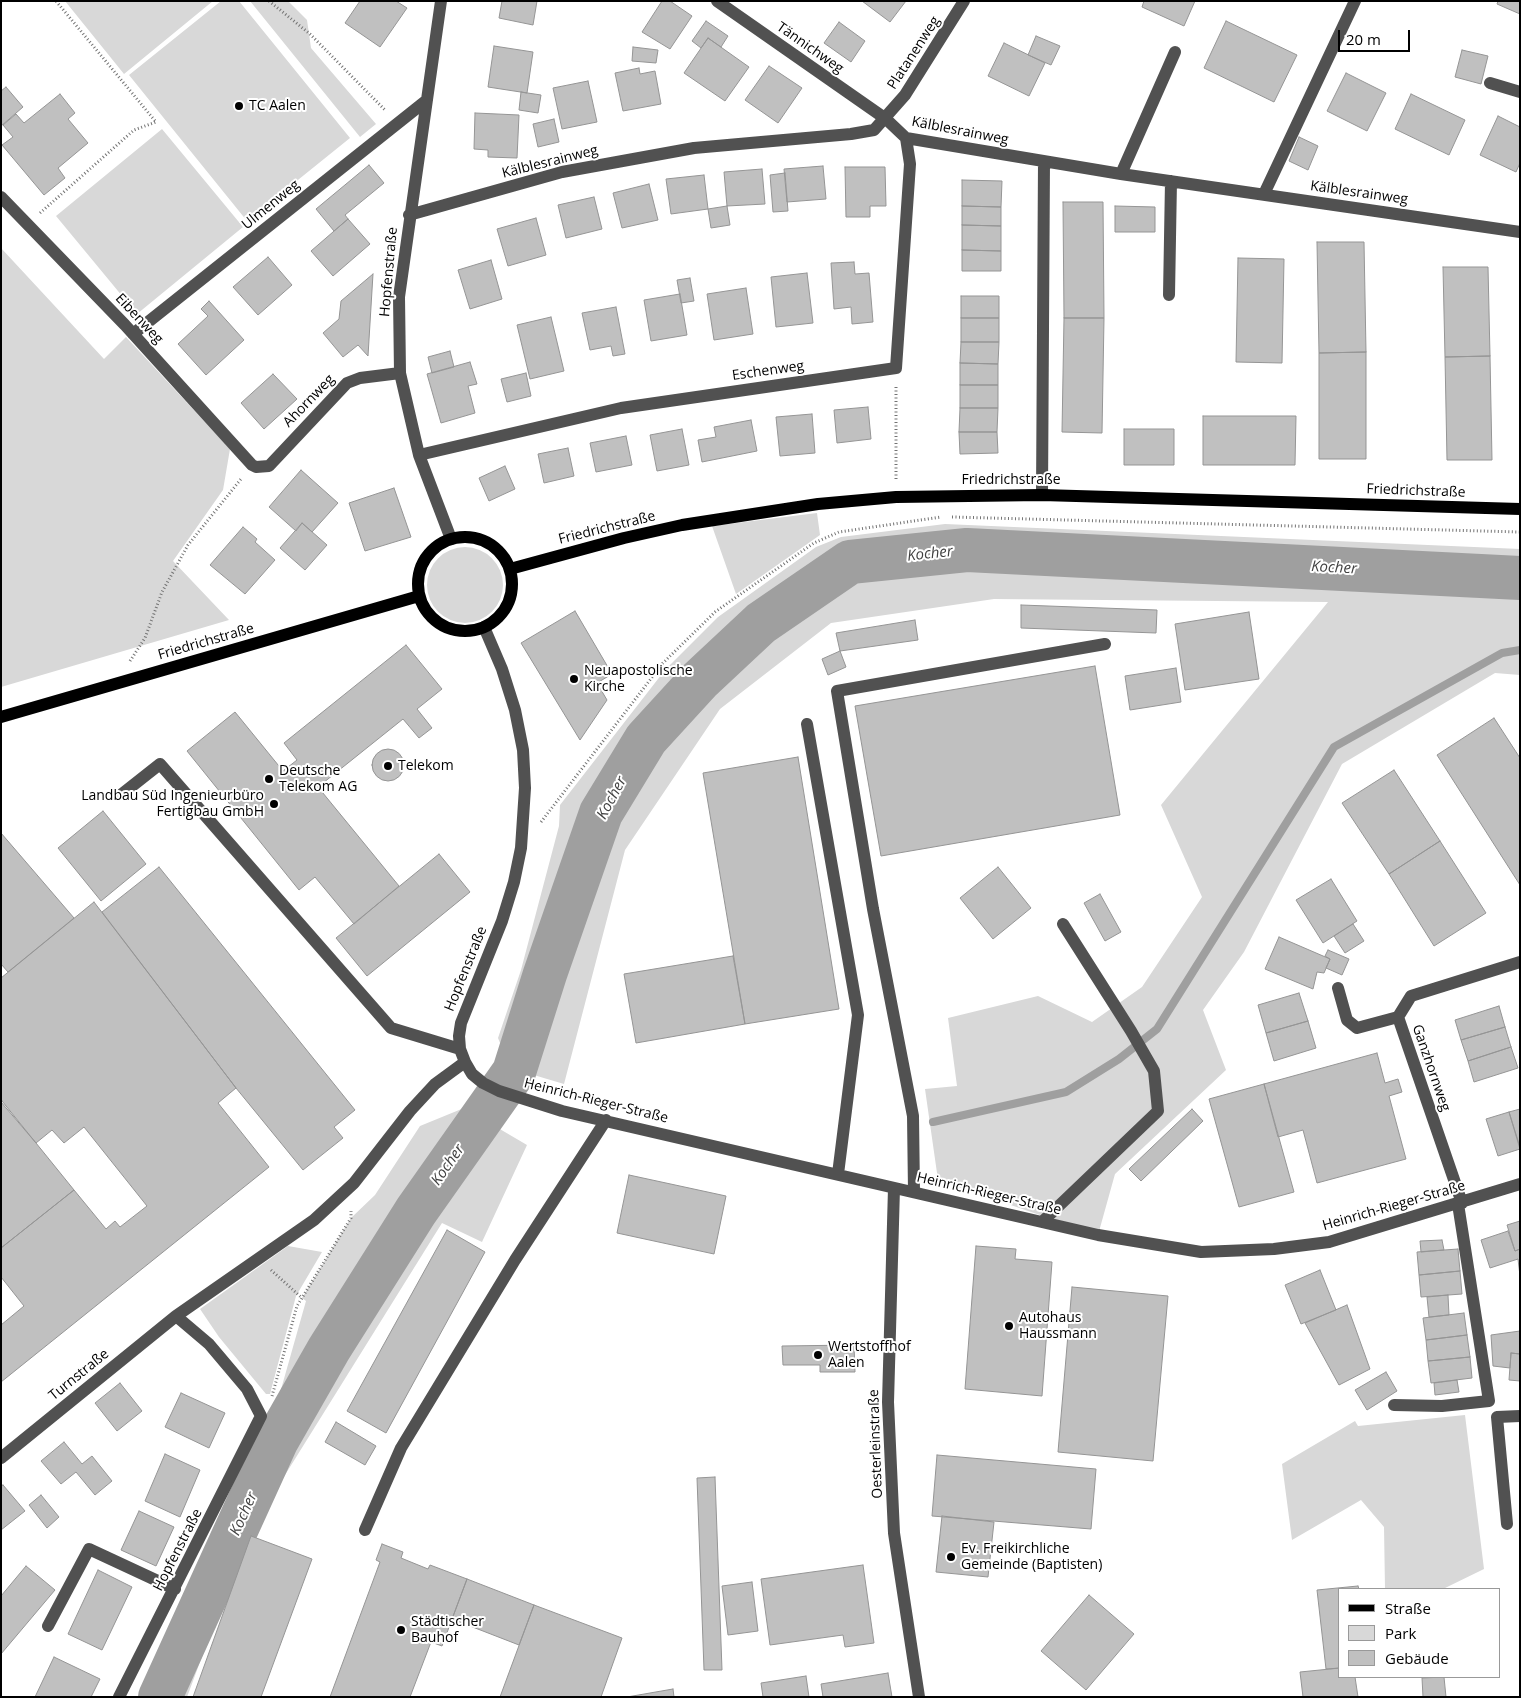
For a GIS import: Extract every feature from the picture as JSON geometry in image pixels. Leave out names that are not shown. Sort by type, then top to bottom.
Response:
[{"type":"main road","name":"Friedrichstraße","points":[[510,569],[615,540],[682,525],[808,505],[896,497],[1042,495],[1520,509]]},
{"type":"main road","points":[[472,537],[491,544],[506,560],[510,569],[512,580],[509,600],[499,616],[484,627],[460,630],[443,625],[428,613],[420,596],[418,578],[424,561],[435,547],[451,539],[472,537]]},
{"type":"main road","name":"Friedrichstraße","points":[[1,718],[420,596]]},
{"type":"street","name":"Hopfenstraße","points":[[441,1],[409,215],[399,297],[400,374],[419,455],[451,539]]},
{"type":"street","name":"Tännichweg","points":[[717,1],[886,119]]},
{"type":"street","name":"Platanenweg","points":[[886,119],[905,96],[964,1]]},
{"type":"street","points":[[1264,194],[1355,1]]},
{"type":"street","points":[[1121,174],[1175,52]]},
{"type":"street","points":[[1490,83],[1520,92]]},
{"type":"street","name":"Ulmenweg","points":[[133,334],[427,100]]},
{"type":"street","name":"Kälblesrainweg","points":[[409,215],[562,172],[694,148],[851,134],[874,130],[886,119],[906,138],[1121,174],[1520,232]]},
{"type":"street","points":[[896,368],[910,164],[906,138]]},
{"type":"street","points":[[1042,495],[1044,161]]},
{"type":"street","points":[[1169,295],[1171,181]]},
{"type":"street","name":"Eibenweg","points":[[1,196],[133,334],[252,465]]},
{"type":"street","name":"Eschenweg","points":[[419,455],[621,408],[896,368]]},
{"type":"street","name":"Ahornweg","points":[[252,465],[261,468],[269,466],[347,383],[360,378],[400,374]]},
{"type":"street","name":"Hopfenstraße","points":[[465,1062],[460,1049],[461,1023],[502,921],[514,882],[521,848],[525,788],[522,750],[515,710],[502,669],[484,627]]},
{"type":"street","points":[[914,1192],[913,1116],[873,909],[837,691],[1105,644]]},
{"type":"street","points":[[807,724],[858,1015],[838,1174]]},
{"type":"street","points":[[122,794],[160,764],[391,1028],[460,1049]]},
{"type":"street","points":[[1042,1222],[1158,1111],[1154,1072],[1131,1031],[1063,924]]},
{"type":"street","name":"Ganzhornweg","points":[[1394,1405],[1442,1406],[1489,1401],[1460,1204],[1398,1017],[1411,996],[1520,962]]},
{"type":"street","points":[[1338,988],[1348,1020],[1357,1028],[1398,1017]]},
{"type":"street","points":[[261,1416],[240,1381],[209,1344],[176,1316],[314,1220],[354,1183],[410,1111],[435,1084],[465,1062]]},
{"type":"street","name":"Heinrich-Rieger-Straße","points":[[465,1062],[472,1074],[483,1083],[499,1091],[562,1111],[1098,1235],[1211,1252],[1274,1249],[1329,1242],[1460,1204],[1520,1184]]},
{"type":"street","points":[[365,1530],[401,1448],[515,1260],[606,1120]]},
{"type":"street","name":"Oesterleinstraße","points":[[894,1188],[888,1402],[894,1533],[919,1697]]},
{"type":"street","name":"Turnstraße","points":[[1,1458],[176,1316]]},
{"type":"street","name":"Hopfenstraße","points":[[119,1697],[261,1416]]},
{"type":"street","points":[[1507,1524],[1497,1417],[1520,1416]]},
{"type":"street","points":[[48,1626],[89,1549],[175,1589]]},
{"type":"path","points":[[28,223],[134,130],[156,122],[56,1]]},
{"type":"path","points":[[269,1],[310,34],[398,123]]},
{"type":"path","points":[[890,524],[896,497],[896,368]]},
{"type":"path","points":[[116,684],[145,638],[162,592],[188,544],[252,465]]},
{"type":"path","points":[[521,848],[663,663],[715,612],[814,543],[839,532],[942,517],[1520,532]]},
{"type":"path","points":[[261,1416],[269,1407],[297,1306],[351,1218],[354,1183]]},
{"type":"path","points":[[259,1260],[302,1298]]},
{"type":"green space","points":[[65,1],[213,1],[124,74]]},
{"type":"green space","name":"TC Aalen","points":[[221,1],[239,1],[350,138],[247,221],[129,75]]},
{"type":"green space","points":[[250,1],[288,1],[307,20],[311,48],[376,124],[360,137]]},
{"type":"green space","points":[[162,129],[243,227],[137,314],[56,216]]},
{"type":"green space","points":[[1,248],[104,359],[126,337],[230,449],[223,490],[173,561],[229,620],[1,687]]},
{"type":"green space","points":[[817,513],[820,535],[736,594],[712,526]]},
{"type":"green space","points":[[945,524],[1520,549],[1520,675],[1495,673],[1342,764],[1244,952],[1203,1010],[1226,1070],[1115,1174],[1098,1235],[938,1180],[925,1089],[957,1086],[948,1018],[1038,996],[1092,1022],[1142,987],[1202,897],[1161,805],[1328,602],[994,599],[831,623],[720,709],[625,850],[564,1084],[527,1073],[505,1055],[498,1038],[521,970],[559,826],[560,805],[665,670],[718,617],[816,547],[841,537]]},
{"type":"green space","points":[[465,547],[479,550],[492,558],[500,571],[503,585],[500,599],[492,612],[479,620],[465,623],[451,620],[438,612],[430,599],[427,585],[430,571],[438,558],[451,550]]},
{"type":"green space","points":[[464,1108],[527,1145],[482,1242],[442,1223],[247,1536],[187,1697],[171,1697],[211,1599],[301,1417],[278,1400],[306,1301],[302,1298],[351,1218],[375,1195],[420,1126]]},
{"type":"green space","points":[[288,1246],[322,1252],[296,1296],[270,1394],[266,1394],[219,1337],[200,1309]]},
{"type":"green space","points":[[1465,1415],[1484,1569],[1445,1588],[1385,1588],[1384,1527],[1361,1500],[1292,1540],[1282,1464],[1355,1421],[1358,1426]]},
{"type":"building","points":[[360,1],[396,1],[407,8],[380,47],[345,23]]},
{"type":"building","points":[[502,1],[537,1],[533,25],[499,18]]},
{"type":"building","points":[[662,1],[670,1],[692,16],[670,49],[642,32]]},
{"type":"building","points":[[862,1],[906,1],[890,22]]},
{"type":"building","points":[[1144,1],[1195,1],[1184,26],[1142,7]]},
{"type":"building","points":[[1498,1],[1520,1],[1520,14],[1497,4]]},
{"type":"building","points":[[706,21],[728,36],[721,47],[708,38],[701,48],[692,41]]},
{"type":"building","points":[[1226,21],[1297,55],[1274,102],[1204,68]]},
{"type":"building","points":[[839,22],[865,41],[851,62],[824,43]]},
{"type":"building","points":[[1036,36],[1060,46],[1051,65],[1028,55]]},
{"type":"building","points":[[708,38],[749,67],[725,101],[684,73]]},
{"type":"building","points":[[1004,43],[1045,63],[1029,96],[988,76]]},
{"type":"building","points":[[494,46],[533,52],[527,93],[488,87]]},
{"type":"building","points":[[633,47],[658,50],[656,63],[632,61]]},
{"type":"building","points":[[1462,50],[1488,56],[1481,84],[1455,77]]},
{"type":"building","points":[[769,66],[802,88],[778,123],[745,100]]},
{"type":"building","points":[[639,68],[640,74],[655,71],[661,104],[623,111],[615,73]]},
{"type":"building","points":[[1346,73],[1386,93],[1367,131],[1327,111]]},
{"type":"building","points":[[588,81],[597,122],[562,129],[553,88]]},
{"type":"building","points":[[6,87],[23,107],[1,126],[1,91]]},
{"type":"building","points":[[521,92],[541,95],[538,113],[519,110]]},
{"type":"building","points":[[60,94],[75,113],[68,119],[88,143],[58,168],[65,178],[44,195],[2,145],[13,137],[3,125],[16,114],[24,123]]},
{"type":"building","points":[[1411,94],[1465,120],[1449,155],[1395,129]]},
{"type":"building","points":[[475,113],[519,115],[517,158],[488,157],[488,150],[474,149]]},
{"type":"building","points":[[1498,116],[1520,127],[1520,163],[1516,172],[1480,155]]},
{"type":"building","points":[[554,119],[559,142],[538,147],[533,124]]},
{"type":"building","points":[[1299,137],[1318,146],[1308,170],[1289,161]]},
{"type":"building","points":[[369,165],[384,183],[345,215],[348,219],[334,231],[316,209]]},
{"type":"building","points":[[823,166],[826,199],[787,202],[784,169]]},
{"type":"building","points":[[845,167],[885,167],[886,206],[870,206],[870,217],[846,217]]},
{"type":"building","points":[[762,169],[765,204],[727,206],[724,172]]},
{"type":"building","points":[[785,173],[788,211],[773,212],[770,175]]},
{"type":"building","points":[[704,175],[708,209],[671,214],[666,179]]},
{"type":"building","points":[[962,180],[1002,181],[1001,207],[962,206]]},
{"type":"building","points":[[649,184],[658,220],[622,228],[613,193]]},
{"type":"building","points":[[594,197],[602,229],[566,238],[558,205]]},
{"type":"building","points":[[1063,202],[1103,202],[1104,318],[1064,318]]},
{"type":"building","points":[[727,206],[730,225],[711,228],[708,209]]},
{"type":"building","points":[[962,206],[1001,207],[1001,226],[962,225]]},
{"type":"building","points":[[1115,206],[1155,207],[1155,232],[1115,232]]},
{"type":"building","points":[[536,218],[546,255],[508,266],[497,229]]},
{"type":"building","points":[[348,219],[370,244],[333,276],[311,251]]},
{"type":"building","points":[[962,225],[1001,226],[1001,251],[962,250]]},
{"type":"building","points":[[1317,242],[1364,242],[1366,352],[1319,353]]},
{"type":"building","points":[[962,250],[1001,251],[1001,271],[962,271]]},
{"type":"building","points":[[268,257],[292,285],[258,315],[233,287]]},
{"type":"building","points":[[1238,258],[1284,259],[1282,363],[1236,362]]},
{"type":"building","points":[[491,260],[502,299],[470,309],[458,270]]},
{"type":"building","points":[[854,262],[855,274],[869,273],[873,322],[852,324],[851,307],[834,309],[831,263]]},
{"type":"building","points":[[1443,267],[1488,267],[1490,356],[1445,357]]},
{"type":"building","points":[[807,273],[813,323],[776,327],[771,277]]},
{"type":"building","points":[[373,274],[368,356],[358,345],[343,357],[323,333],[339,319],[341,301]]},
{"type":"building","points":[[690,278],[694,301],[681,303],[677,280]]},
{"type":"building","points":[[746,288],[753,334],[714,340],[707,294]]},
{"type":"building","points":[[680,294],[687,335],[651,341],[644,300]]},
{"type":"building","points":[[961,296],[999,296],[999,318],[961,318]]},
{"type":"building","points":[[209,301],[244,340],[206,375],[178,344],[208,316],[201,309]]},
{"type":"building","points":[[616,307],[625,354],[613,356],[611,346],[590,350],[582,313]]},
{"type":"building","points":[[551,317],[564,371],[530,379],[517,325]]},
{"type":"building","points":[[961,318],[999,318],[999,342],[961,342]]},
{"type":"building","points":[[1064,318],[1104,318],[1102,433],[1062,432]]},
{"type":"building","points":[[961,342],[999,342],[998,364],[960,363]]},
{"type":"building","points":[[450,351],[454,367],[432,373],[428,357]]},
{"type":"building","points":[[1366,352],[1366,459],[1319,459],[1319,353]]},
{"type":"building","points":[[1490,356],[1492,460],[1447,460],[1445,357]]},
{"type":"building","points":[[470,362],[477,384],[468,386],[475,413],[441,423],[427,374]]},
{"type":"building","points":[[960,363],[998,364],[998,385],[960,385]]},
{"type":"building","points":[[526,373],[531,396],[507,402],[501,379]]},
{"type":"building","points":[[273,374],[297,399],[264,429],[241,403]]},
{"type":"building","points":[[960,385],[998,385],[998,408],[960,408]]},
{"type":"building","points":[[868,407],[871,439],[837,443],[834,410]]},
{"type":"building","points":[[960,408],[998,408],[997,432],[959,432]]},
{"type":"building","points":[[812,414],[815,453],[780,456],[776,417]]},
{"type":"building","points":[[1203,416],[1296,416],[1295,465],[1203,465]]},
{"type":"building","points":[[751,420],[757,451],[702,462],[698,440],[716,437],[714,427]]},
{"type":"building","points":[[682,429],[689,465],[657,471],[650,435]]},
{"type":"building","points":[[1124,429],[1174,429],[1174,465],[1124,465]]},
{"type":"building","points":[[959,432],[997,432],[998,453],[960,454]]},
{"type":"building","points":[[626,436],[632,465],[596,472],[590,443]]},
{"type":"building","points":[[568,448],[574,476],[544,483],[538,454]]},
{"type":"building","points":[[505,466],[515,489],[489,501],[479,478]]},
{"type":"building","points":[[301,470],[338,503],[312,532],[302,523],[296,531],[269,507]]},
{"type":"building","points":[[394,488],[411,537],[365,551],[349,503]]},
{"type":"building","points":[[302,523],[327,545],[305,570],[280,548]]},
{"type":"building","points":[[243,527],[257,539],[255,542],[275,560],[245,594],[210,565]]},
{"type":"building","points":[[1021,605],[1157,610],[1156,633],[1021,628]]},
{"type":"building","name":"Neuapostolische Kirche","points":[[575,611],[612,674],[597,683],[607,700],[580,740],[521,643]]},
{"type":"building","points":[[1249,612],[1259,679],[1185,690],[1175,624]]},
{"type":"building","points":[[915,620],[918,640],[840,651],[836,633]]},
{"type":"building","name":"Deutsche Telekom AG","points":[[406,645],[442,689],[417,709],[432,728],[419,738],[403,719],[318,787],[399,886],[354,924],[315,877],[299,890],[187,751],[235,712],[283,771],[297,760],[284,743]]},
{"type":"building","points":[[840,651],[846,667],[828,675],[822,659]]},
{"type":"building","points":[[1095,666],[1120,815],[881,856],[855,706]]},
{"type":"building","points":[[1176,668],[1181,702],[1130,710],[1125,676]]},
{"type":"building","points":[[1494,718],[1520,758],[1520,885],[1437,755]]},
{"type":"building","name":"Telekom","points":[[388,749],[400,753],[404,765],[400,777],[388,781],[376,777],[372,765],[376,753]]},
{"type":"building","points":[[798,757],[839,1009],[745,1024],[703,773]]},
{"type":"building","points":[[1394,770],[1440,841],[1389,874],[1342,803]]},
{"type":"building","points":[[103,811],[146,864],[101,901],[58,848]]},
{"type":"building","points":[[1,833],[74,918],[8,972],[1,964]]},
{"type":"building","points":[[1440,841],[1486,913],[1434,946],[1389,874]]},
{"type":"building","points":[[439,854],[470,892],[367,976],[336,938]]},
{"type":"building","points":[[159,867],[355,1110],[334,1127],[343,1138],[303,1170],[236,1088],[102,912]]},
{"type":"building","points":[[998,867],[1031,908],[993,939],[960,898]]},
{"type":"building","points":[[1331,879],[1357,921],[1323,943],[1296,900]]},
{"type":"building","points":[[1100,894],[1121,932],[1105,941],[1084,903]]},
{"type":"building","points":[[94,902],[236,1088],[218,1103],[269,1167],[1,1382],[1,1325],[24,1306],[1,1277],[1,1248],[74,1190],[106,1229],[115,1221],[120,1227],[147,1206],[84,1127],[64,1143],[52,1130],[36,1143],[1,1102],[1,978]]},
{"type":"building","points":[[1353,924],[1364,941],[1345,953],[1334,936]]},
{"type":"building","points":[[1279,937],[1330,959],[1324,973],[1317,972],[1313,989],[1265,969]]},
{"type":"building","points":[[1328,950],[1349,959],[1342,975],[1326,968],[1330,959],[1325,956]]},
{"type":"building","points":[[733,956],[745,1024],[636,1043],[624,974]]},
{"type":"building","points":[[1299,993],[1308,1021],[1266,1033],[1258,1005]]},
{"type":"building","points":[[1499,1006],[1505,1027],[1461,1040],[1455,1020]]},
{"type":"building","points":[[1308,1021],[1316,1048],[1274,1061],[1266,1033]]},
{"type":"building","points":[[1505,1027],[1511,1047],[1468,1061],[1461,1040]]},
{"type":"building","points":[[1511,1047],[1518,1068],[1474,1082],[1468,1061]]},
{"type":"building","points":[[1377,1053],[1385,1083],[1398,1079],[1402,1092],[1389,1096],[1406,1159],[1317,1183],[1303,1130],[1278,1137],[1264,1084]]},
{"type":"building","points":[[1264,1084],[1294,1192],[1239,1207],[1209,1099]]},
{"type":"building","points":[[1,1102],[74,1190],[1,1248]]},
{"type":"building","points":[[1192,1109],[1203,1121],[1141,1181],[1129,1169]]},
{"type":"building","points":[[1520,1109],[1520,1147],[1509,1112]]},
{"type":"building","points":[[1509,1112],[1520,1149],[1498,1156],[1486,1119]]},
{"type":"building","points":[[629,1175],[726,1196],[714,1254],[617,1233]]},
{"type":"building","points":[[1520,1221],[1520,1249],[1515,1251],[1507,1225]]},
{"type":"building","points":[[447,1230],[485,1252],[386,1433],[347,1411]]},
{"type":"building","points":[[1508,1231],[1515,1251],[1520,1249],[1520,1276],[1518,1259],[1490,1268],[1481,1240]]},
{"type":"building","points":[[1442,1240],[1444,1250],[1421,1252],[1420,1241]]},
{"type":"building","name":"Autohaus Haussmann","points":[[976,1246],[1016,1249],[1015,1259],[1052,1262],[1042,1396],[965,1389]]},
{"type":"building","points":[[1458,1249],[1460,1271],[1419,1275],[1417,1252]]},
{"type":"building","points":[[1320,1270],[1336,1310],[1301,1324],[1285,1285]]},
{"type":"building","points":[[1460,1271],[1462,1294],[1421,1297],[1419,1275]]},
{"type":"building","points":[[1072,1287],[1168,1296],[1153,1461],[1058,1452]]},
{"type":"building","points":[[1448,1295],[1449,1315],[1429,1317],[1427,1297]]},
{"type":"building","points":[[1347,1305],[1370,1369],[1339,1385],[1305,1323]]},
{"type":"building","points":[[1464,1313],[1467,1335],[1426,1340],[1423,1318]]},
{"type":"building","points":[[1520,1331],[1520,1354],[1511,1353],[1510,1368],[1493,1366],[1491,1335]]},
{"type":"building","points":[[1467,1335],[1470,1357],[1428,1361],[1426,1340]]},
{"type":"building","name":"Wertstoffhof Aalen","points":[[854,1345],[855,1372],[820,1372],[820,1365],[783,1365],[782,1346]]},
{"type":"building","points":[[1511,1353],[1520,1354],[1520,1381],[1509,1380]]},
{"type":"building","points":[[1470,1357],[1472,1378],[1431,1383],[1428,1361]]},
{"type":"building","points":[[1386,1372],[1397,1391],[1367,1410],[1355,1390]]},
{"type":"building","points":[[1457,1380],[1459,1392],[1435,1395],[1434,1383]]},
{"type":"building","points":[[120,1383],[142,1411],[117,1431],[95,1403]]},
{"type":"building","points":[[181,1393],[225,1413],[209,1448],[165,1427]]},
{"type":"building","points":[[336,1422],[376,1446],[365,1465],[325,1442]]},
{"type":"building","points":[[64,1442],[82,1464],[92,1456],[112,1481],[95,1495],[76,1472],[61,1484],[41,1461]]},
{"type":"building","points":[[165,1454],[200,1470],[180,1517],[145,1501]]},
{"type":"building","points":[[937,1455],[1096,1469],[1091,1529],[932,1516]]},
{"type":"building","points":[[715,1477],[722,1670],[704,1670],[697,1478]]},
{"type":"building","points":[[3,1485],[25,1511],[1,1530],[1,1486]]},
{"type":"building","points":[[41,1495],[59,1517],[47,1528],[29,1505]]},
{"type":"building","points":[[139,1511],[174,1527],[156,1566],[121,1550]]},
{"type":"building","points":[[942,1516],[994,1522],[988,1577],[936,1572]]},
{"type":"building","points":[[251,1536],[312,1559],[261,1697],[193,1697]]},
{"type":"building","name":"Städtischer Bauhof","points":[[382,1544],[403,1552],[401,1558],[428,1569],[430,1565],[467,1579],[442,1646],[431,1642],[410,1697],[330,1697],[380,1562],[376,1560]]},
{"type":"building","points":[[863,1565],[874,1643],[845,1647],[843,1635],[770,1645],[761,1579]]},
{"type":"building","points":[[26,1566],[55,1590],[1,1654],[1,1596]]},
{"type":"building","points":[[98,1570],[132,1587],[102,1650],[68,1634]]},
{"type":"building","points":[[467,1579],[534,1605],[519,1645],[452,1619]]},
{"type":"building","points":[[752,1582],[758,1631],[728,1635],[722,1586]]},
{"type":"building","points":[[1358,1586],[1359,1588],[1338,1588],[1338,1668],[1326,1669],[1317,1590]]},
{"type":"building","points":[[1089,1595],[1134,1634],[1086,1690],[1041,1651]]},
{"type":"building","points":[[534,1605],[622,1638],[601,1697],[500,1697]]},
{"type":"building","points":[[54,1657],[100,1679],[91,1697],[35,1697]]},
{"type":"building","points":[[1338,1668],[1338,1678],[1355,1678],[1358,1697],[1303,1697],[1300,1672]]},
{"type":"building","points":[[888,1673],[892,1697],[823,1697],[821,1684]]},
{"type":"building","points":[[806,1676],[809,1697],[763,1697],[761,1683]]},
{"type":"building","points":[[1422,1678],[1444,1678],[1446,1697],[1423,1697]]},
{"type":"building","points":[[673,1689],[674,1697],[627,1697]]},
{"type":"waterway","name":"Kocher","points":[[160,1697],[277,1440],[329,1349],[416,1211],[514,1072],[545,974],[601,813],[646,739],[700,680],[761,623],[850,562],[967,550],[1520,578]]},
{"type":"waterway","points":[[933,1122],[1066,1092],[1119,1059],[1157,1029],[1334,747],[1502,653],[1520,650]]},
{"type":"place","name":"TC Aalen","points":[[239,106]]},
{"type":"place","name":"Neuapostolische Kirche","points":[[574,679]]},
{"type":"place","name":"Telekom","points":[[388,766]]},
{"type":"place","name":"Deutsche Telekom AG","points":[[269,779]]},
{"type":"place","name":"Landbau Süd Ingenieurbüro Fertigbau GmbH","points":[[274,804]]},
{"type":"place","name":"Autohaus Haussmann","points":[[1009,1326]]},
{"type":"place","name":"Wertstoffhof Aalen","points":[[818,1355]]},
{"type":"place","name":"Ev. Freikirchliche Gemeinde (Baptisten)","points":[[951,1557]]},
{"type":"place","name":"Städtischer Bauhof","points":[[401,1630]]}]
